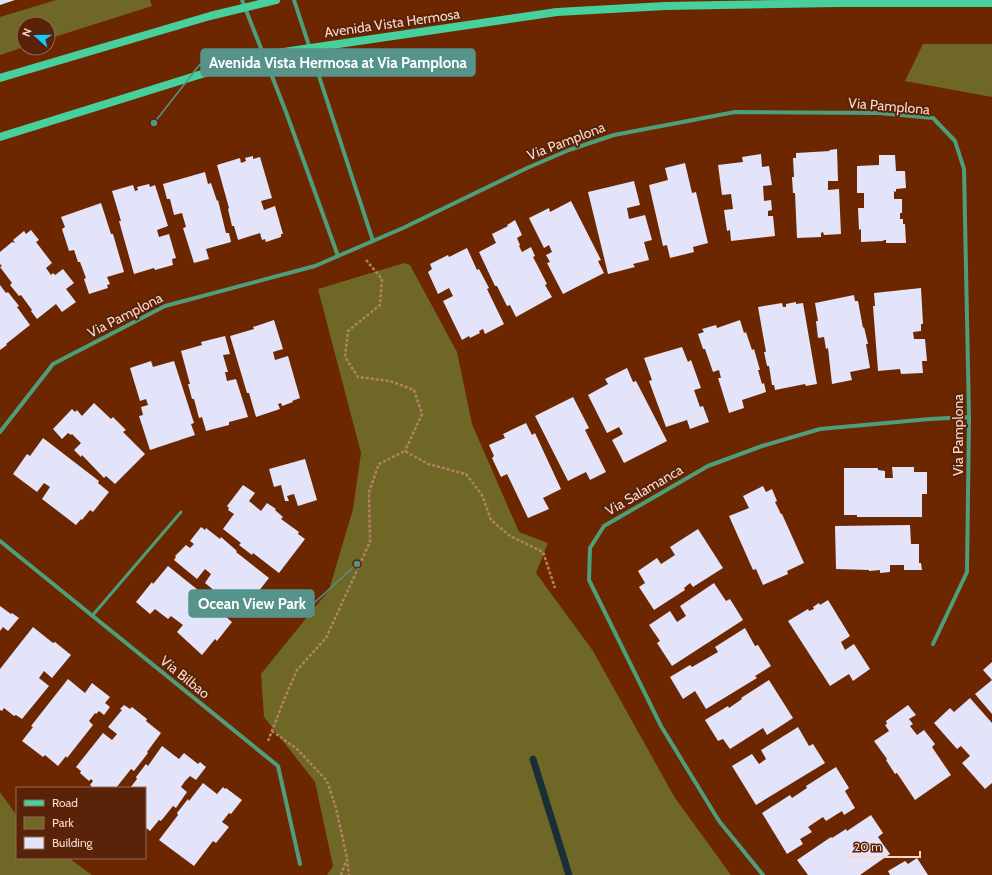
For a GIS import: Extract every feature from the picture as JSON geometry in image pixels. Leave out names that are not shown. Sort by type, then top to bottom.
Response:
[{"type":"main road","points":[[0,78],[210,16],[243,4],[276,0]]},
{"type":"main road","name":"Avenida Vista Hermosa","points":[[0,137],[263,55],[557,12],[673,6],[837,3],[992,3]]},
{"type":"street","points":[[294,0],[311,48],[373,241]]},
{"type":"street","points":[[243,4],[286,112],[338,256]]},
{"type":"street","name":"Via Pamplona","points":[[0,432],[53,364],[165,306],[315,266],[373,241],[569,150],[614,135],[735,112],[879,113],[933,118],[955,141],[964,169],[969,417],[968,572],[933,644]]},
{"type":"street","name":"Via Salamanca","points":[[763,875],[719,820],[661,726],[589,580],[590,548],[604,526],[708,466],[762,446],[820,429],[969,417]]},
{"type":"street","name":"Via Bilbao","points":[[0,541],[278,766],[300,864]]},
{"type":"lane","points":[[92,616],[181,512]]},
{"type":"path","points":[[263,754],[297,670],[326,638],[370,542],[369,492],[379,464],[405,451],[422,414],[414,390],[390,381],[358,377],[345,357],[348,331],[380,305],[382,279],[356,248]]},
{"type":"path","points":[[405,451],[428,464],[466,474],[482,495],[491,520],[510,536],[542,552],[555,588]]},
{"type":"path","points":[[272,730],[297,750],[327,781],[336,808],[347,858],[348,875]]},
{"type":"path","points":[[341,875],[347,858]]},
{"type":"green space","points":[[56,0],[150,0],[152,6],[56,36],[56,16],[16,16],[16,50],[0,55],[0,17]]},
{"type":"green space","points":[[923,44],[992,44],[992,97],[905,81]]},
{"type":"green space","points":[[404,263],[410,265],[457,352],[472,424],[519,532],[548,543],[536,573],[593,651],[675,798],[731,875],[327,875],[333,866],[315,782],[264,717],[261,674],[329,590],[353,509],[361,453],[318,289]]},
{"type":"green space","points":[[0,792],[16,815],[16,859],[70,859],[92,875],[0,875]]},
{"type":"building","points":[[0,0],[15,0],[0,5]]},
{"type":"building","points":[[837,149],[838,181],[828,181],[828,190],[839,189],[841,234],[824,235],[823,232],[821,233],[821,237],[797,238],[795,193],[793,193],[792,177],[794,177],[793,158],[796,158],[796,153],[830,151],[829,150]]},
{"type":"building","points":[[761,154],[762,167],[769,166],[772,185],[763,186],[764,201],[771,200],[772,210],[768,211],[768,216],[773,216],[775,236],[731,241],[730,230],[727,231],[724,210],[733,209],[731,194],[722,195],[718,165],[743,162],[742,157]]},
{"type":"building","points":[[879,155],[895,155],[896,171],[905,171],[906,188],[896,189],[896,192],[894,191],[894,199],[902,199],[902,213],[900,213],[900,219],[903,219],[903,224],[905,224],[906,243],[886,243],[886,240],[861,242],[858,208],[864,208],[864,193],[857,193],[857,166],[879,165]]},
{"type":"building","points":[[253,156],[253,159],[260,157],[272,198],[261,201],[264,210],[275,206],[283,234],[281,234],[281,237],[266,242],[265,239],[262,240],[260,233],[238,240],[234,226],[232,226],[229,208],[217,165],[240,158],[241,163],[246,161],[245,158]]},
{"type":"building","points":[[685,163],[692,193],[696,192],[708,243],[693,247],[694,252],[670,258],[667,245],[663,246],[649,185],[668,180],[665,168]]},
{"type":"building","points":[[205,172],[208,184],[211,183],[217,201],[218,200],[226,233],[229,233],[231,242],[206,249],[209,259],[194,263],[183,228],[186,227],[182,213],[174,215],[170,199],[167,199],[163,184]]},
{"type":"building","points":[[634,181],[640,205],[627,208],[629,219],[645,215],[652,240],[644,242],[649,260],[633,264],[635,267],[608,274],[588,192]]},
{"type":"building","points":[[149,184],[150,187],[155,185],[168,226],[157,230],[159,237],[169,234],[176,258],[172,259],[173,265],[155,270],[154,268],[134,274],[112,191],[133,185],[135,191],[138,190],[137,187]]},
{"type":"building","points":[[571,201],[601,260],[598,261],[604,273],[563,294],[547,263],[550,262],[546,255],[552,252],[549,245],[544,248],[529,218],[549,208],[550,212]]},
{"type":"building","points":[[101,203],[111,234],[113,234],[124,272],[107,277],[110,284],[107,285],[108,288],[89,294],[84,279],[86,278],[80,262],[78,262],[74,250],[69,251],[62,229],[65,227],[61,217]]},
{"type":"building","points":[[515,220],[522,235],[517,238],[520,245],[519,246],[522,252],[531,247],[535,256],[533,257],[552,297],[516,317],[510,305],[507,306],[497,286],[495,286],[479,252],[496,243],[492,234],[508,226],[507,225]]},
{"type":"building","points":[[31,230],[39,240],[36,242],[52,263],[46,268],[51,275],[53,273],[55,275],[63,269],[74,283],[66,289],[76,302],[62,312],[56,304],[37,319],[21,295],[19,296],[10,285],[12,283],[0,267],[2,266],[0,264],[0,252],[12,242],[15,243],[13,240],[24,231],[26,234]]},
{"type":"building","points":[[467,248],[477,270],[479,269],[489,288],[487,289],[504,324],[485,334],[483,329],[479,331],[480,333],[462,340],[443,301],[453,296],[449,288],[438,294],[428,272],[432,269],[430,264]]},
{"type":"building","points":[[0,285],[6,293],[8,292],[19,306],[17,307],[30,325],[0,350]]},
{"type":"building","points":[[921,288],[923,324],[921,324],[921,331],[913,332],[914,339],[925,339],[927,361],[922,361],[923,373],[901,374],[900,369],[878,371],[873,306],[875,306],[874,293]]},
{"type":"building","points":[[854,295],[855,301],[858,301],[863,328],[864,327],[868,344],[866,344],[870,368],[850,372],[852,380],[832,384],[828,348],[826,349],[824,337],[818,338],[816,321],[818,321],[815,303]]},
{"type":"building","points":[[796,302],[796,304],[803,303],[817,384],[806,386],[805,384],[775,390],[774,385],[772,385],[769,366],[767,366],[764,352],[766,352],[758,307],[782,303],[783,307],[786,307],[786,304]]},
{"type":"building","points":[[274,320],[283,349],[273,352],[275,360],[288,356],[300,398],[282,406],[281,403],[278,404],[280,409],[256,417],[249,393],[247,393],[230,336],[254,329],[253,327]]},
{"type":"building","points":[[740,320],[752,350],[754,349],[760,370],[758,370],[766,392],[742,400],[744,408],[729,413],[718,378],[721,378],[719,370],[713,372],[698,334],[704,332],[702,329],[716,325],[717,328]]},
{"type":"building","points":[[225,336],[230,354],[223,355],[228,372],[225,372],[227,381],[236,379],[248,417],[229,422],[229,425],[206,431],[202,417],[199,418],[194,399],[192,399],[188,384],[190,384],[181,351],[202,345],[201,342]]},
{"type":"building","points":[[682,347],[688,362],[691,360],[701,388],[694,390],[700,407],[703,406],[709,422],[690,429],[687,420],[666,427],[649,381],[652,380],[644,358]]},
{"type":"building","points":[[151,361],[153,367],[174,361],[194,423],[191,424],[195,435],[150,450],[139,416],[143,415],[141,407],[148,405],[146,399],[140,401],[130,368]]},
{"type":"building","points":[[627,368],[633,382],[636,381],[667,441],[624,463],[612,440],[623,434],[619,427],[607,433],[588,395],[608,384],[605,379]]},
{"type":"building","points":[[573,397],[589,428],[585,430],[606,472],[590,480],[586,472],[568,481],[535,416]]},
{"type":"building","points":[[94,403],[111,419],[113,417],[126,430],[123,432],[145,454],[115,484],[106,476],[104,478],[82,455],[81,457],[74,450],[81,443],[72,434],[71,435],[68,433],[62,439],[53,429],[72,409],[75,412],[77,410],[82,416]]},
{"type":"building","points":[[526,423],[532,435],[535,433],[561,489],[543,498],[549,509],[528,518],[507,474],[501,477],[492,458],[494,456],[489,445],[505,438],[503,434]]},
{"type":"building","points":[[43,438],[99,481],[98,483],[109,492],[93,512],[90,510],[76,525],[42,499],[50,487],[44,483],[37,492],[13,474],[27,454],[30,456]]},
{"type":"building","points":[[305,459],[317,500],[298,506],[294,494],[287,496],[289,501],[285,501],[281,485],[274,487],[269,469]]},
{"type":"building","points":[[892,467],[914,467],[914,472],[927,472],[927,494],[922,494],[922,517],[857,517],[857,515],[844,515],[844,468],[878,468],[878,470],[885,471],[885,478],[893,478]]},
{"type":"building","points":[[243,485],[255,493],[249,501],[261,511],[267,503],[276,509],[275,510],[283,517],[281,519],[299,532],[298,534],[305,539],[279,573],[253,553],[252,555],[239,545],[241,543],[223,529],[234,514],[228,510],[229,508],[227,506]]},
{"type":"building","points":[[763,486],[766,492],[772,489],[777,501],[775,502],[804,563],[787,571],[788,574],[763,585],[756,569],[753,570],[729,516],[749,508],[743,496]]},
{"type":"building","points":[[910,525],[911,544],[919,544],[919,563],[921,563],[922,570],[904,570],[904,565],[890,565],[890,572],[880,573],[880,570],[869,571],[836,569],[835,526]]},
{"type":"building","points":[[201,527],[205,530],[206,528],[220,539],[221,537],[237,551],[236,552],[269,578],[254,597],[250,594],[248,597],[250,598],[243,607],[241,605],[238,610],[205,583],[211,574],[205,569],[197,579],[174,560],[176,557],[175,556],[186,545],[190,548],[194,544],[190,541]]},
{"type":"building","points":[[698,529],[723,568],[693,587],[690,583],[684,588],[685,590],[654,610],[639,587],[645,583],[638,571],[657,558],[661,564],[675,555],[670,547]]},
{"type":"building","points":[[168,566],[223,610],[220,612],[232,622],[217,641],[215,639],[202,655],[177,632],[183,625],[171,616],[168,619],[155,609],[150,614],[136,602],[152,582],[153,584]]},
{"type":"building","points":[[714,583],[726,601],[730,599],[743,620],[672,666],[657,643],[660,641],[649,625],[670,611],[677,622],[686,616],[680,606]]},
{"type":"building","points":[[828,600],[850,636],[841,642],[845,650],[854,644],[870,669],[853,681],[849,674],[830,686],[788,621],[808,609],[809,611],[814,609],[813,607],[819,603],[820,605]]},
{"type":"building","points":[[0,606],[19,618],[8,631],[3,627],[0,631]]},
{"type":"building","points":[[33,627],[71,655],[52,678],[44,671],[39,678],[49,686],[22,719],[16,715],[14,716],[4,708],[2,711],[0,710],[0,669]]},
{"type":"building","points":[[745,628],[755,646],[758,645],[771,666],[755,676],[757,678],[706,709],[695,691],[683,699],[670,677],[690,665],[692,667],[718,652],[715,647]]},
{"type":"building","points":[[992,662],[992,680],[983,670]]},
{"type":"building","points":[[68,679],[85,693],[92,683],[110,697],[105,703],[110,707],[104,715],[99,711],[96,714],[95,713],[89,721],[93,725],[67,758],[66,756],[58,766],[45,755],[43,757],[22,741],[33,727],[31,726]]},
{"type":"building","points":[[769,680],[793,718],[767,735],[763,728],[730,749],[723,739],[718,741],[705,720],[728,706],[729,708],[742,699],[741,698]]},
{"type":"building","points":[[992,680],[992,714],[975,694]]},
{"type":"building","points":[[970,698],[992,723],[992,783],[985,789],[962,763],[970,756],[961,746],[957,749],[934,723],[950,708],[954,712]]},
{"type":"building","points":[[124,705],[130,709],[132,707],[161,733],[134,771],[131,769],[117,787],[92,787],[90,785],[93,781],[91,779],[89,781],[76,767],[103,733],[112,740],[117,734],[108,727],[122,710],[120,709]]},
{"type":"building","points":[[908,705],[916,715],[909,719],[913,724],[910,726],[917,735],[924,730],[935,744],[932,747],[951,775],[915,800],[897,773],[895,774],[886,760],[887,759],[874,741],[889,731],[885,725],[887,724],[886,721]]},
{"type":"building","points":[[798,727],[809,746],[813,744],[825,763],[756,805],[732,766],[752,754],[759,764],[766,759],[761,750]]},
{"type":"building","points":[[162,746],[179,759],[184,753],[198,764],[200,762],[206,767],[196,780],[190,776],[185,781],[181,787],[187,792],[176,808],[173,806],[161,821],[159,820],[150,831],[146,828],[146,787],[131,787],[146,764],[148,766]]},
{"type":"building","points":[[836,767],[849,788],[845,791],[855,808],[844,815],[842,811],[826,821],[823,817],[808,827],[812,832],[800,839],[803,844],[787,854],[762,813],[790,795],[792,798],[807,788],[806,786]]},
{"type":"building","points":[[203,783],[217,794],[223,787],[225,789],[226,788],[242,800],[231,814],[229,813],[222,822],[229,827],[216,843],[213,841],[194,866],[159,840],[178,815],[177,813],[188,799],[189,801]]},
{"type":"building","points":[[871,815],[883,833],[878,837],[890,854],[860,875],[808,875],[797,860],[831,837],[832,838],[846,829],[847,831]]},
{"type":"building","points":[[917,858],[928,875],[890,875],[888,871],[905,861],[908,864]]},
{"type":"waterway","points":[[533,759],[569,875]]},
{"type":"place","name":"Avenida Vista Hermosa at Via Pamplona","points":[[154,123]]},
{"type":"place","name":"Ocean View Park","points":[[357,564]]}]
